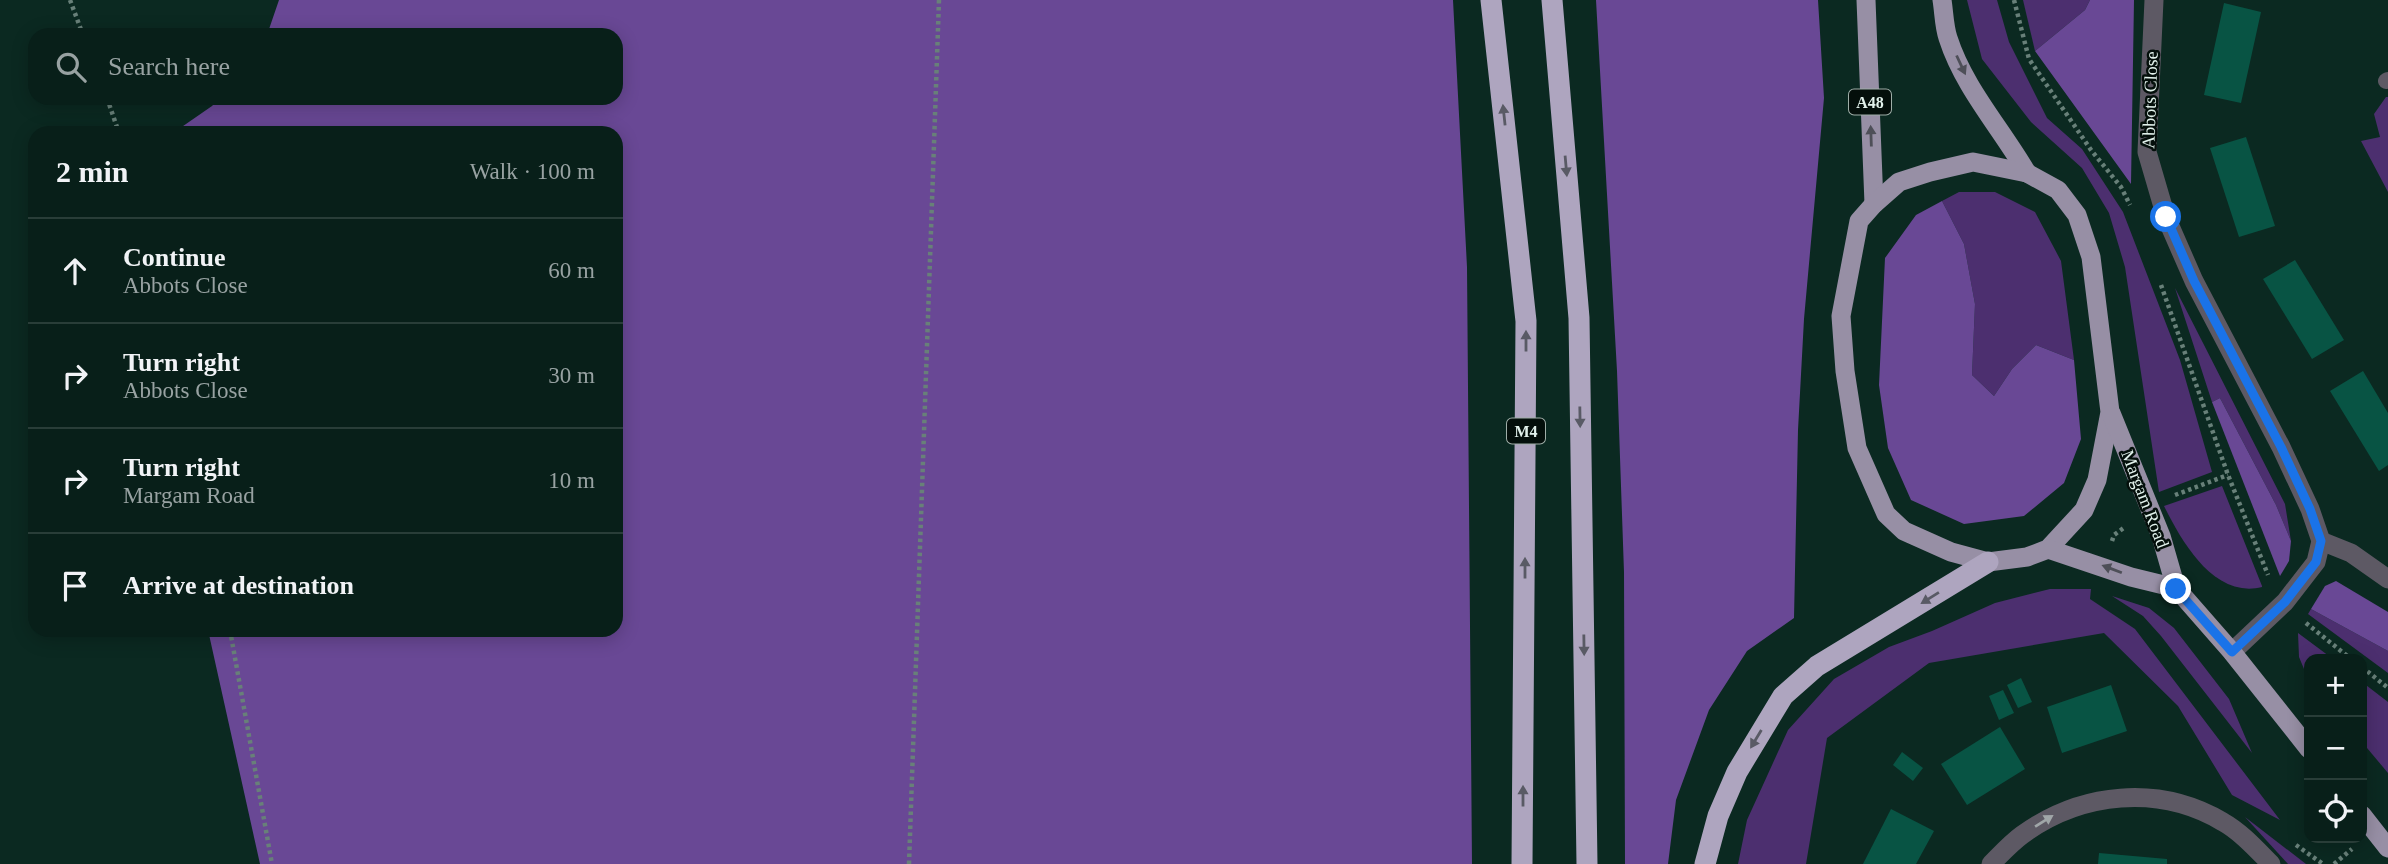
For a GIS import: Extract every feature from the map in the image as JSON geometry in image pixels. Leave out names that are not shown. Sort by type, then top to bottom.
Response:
[{"type":"highway","name":"M4","points":[[1491,0],[1527,321],[1522,864]]},
{"type":"highway","points":[[1552,0],[1579,318],[1587,864]]},
{"type":"highway","points":[[1705,864],[1718,816],[1737,772],[1783,696],[1816,666],[1988,562]]},
{"type":"main road","name":"A48","points":[[1866,0],[1874,204]]},
{"type":"main road","points":[[1942,0],[1948,37],[1974,94],[2010,143],[2027,173]]},
{"type":"main road","points":[[1973,162],[2027,173],[2058,190],[2077,215],[2091,257],[2110,412],[2097,480],[2084,510],[2048,549],[2027,557],[1988,562],[1951,552],[1904,531],[1886,514],[1857,448],[1845,371],[1842,316],[1859,222],[1874,204],[1899,183],[1930,172],[1973,162]]},
{"type":"main road","name":"Margam Road","points":[[2110,412],[2161,536],[2176,589],[2232,652],[2304,743]]},
{"type":"main road","points":[[2048,549],[2176,589]]},
{"type":"main road","points":[[2367,821],[2388,848]]},
{"type":"street","name":"Abbots Close","points":[[2154,0],[2147,152],[2166,217],[2194,281],[2281,447],[2310,509],[2321,541]]},
{"type":"street","points":[[2232,652],[2285,602],[2316,562],[2321,541],[2351,553],[2388,579]]},
{"type":"street","points":[[1991,864],[2021,836],[2055,814],[2092,802],[2129,796],[2159,799],[2191,807],[2224,822],[2271,864]]},
{"type":"path","points":[[69,0],[80,28]]},
{"type":"path","points":[[909,864],[939,0]]},
{"type":"path","points":[[2014,0],[2029,59],[2091,150],[2121,187],[2131,207]]},
{"type":"path","points":[[109,105],[117,126]]},
{"type":"path","points":[[2161,285],[2228,475],[2272,582],[2285,602],[2302,620],[2345,654]]},
{"type":"path","points":[[2172,496],[2228,475]]},
{"type":"path","points":[[2109,548],[2114,535],[2125,527]]},
{"type":"path","points":[[231,637],[272,864]]},
{"type":"path","points":[[2367,671],[2388,688]]},
{"type":"path","points":[[2334,864],[2341,858]]},
{"type":"shaded area","points":[[279,0],[1453,0],[1467,267],[1472,864],[260,864],[210,637],[623,637],[623,126],[183,126],[213,105],[623,105],[623,28],[269,28]]},
{"type":"shaded area","points":[[1596,0],[1818,0],[1824,98],[1804,319],[1798,430],[1794,618],[1747,651],[1709,710],[1676,800],[1668,864],[1625,864],[1624,572],[1617,371]]},
{"type":"shaded area","points":[[1967,0],[1997,0],[2009,42],[2047,118],[2082,149],[2123,212],[2180,360],[2212,472],[2159,492],[2125,267],[2109,213],[2082,168],[2031,122],[1982,59]]},
{"type":"shaded area","points":[[2023,0],[2090,0],[2085,10],[2035,51]]},
{"type":"shaded area","points":[[2090,0],[2134,0],[2131,184],[2035,51],[2085,10]]},
{"type":"shaded area","points":[[2386,97],[2388,192],[2361,141],[2380,137],[2374,114]]},
{"type":"shaded area","points":[[1959,192],[1995,192],[2035,212],[2061,261],[2074,360],[2036,345],[2012,369],[1994,396],[1972,375],[1975,304],[1964,244],[1942,201]]},
{"type":"shaded area","points":[[1942,201],[1964,244],[1975,304],[1972,375],[1994,396],[2012,369],[2036,345],[2074,360],[2081,439],[2064,483],[2024,516],[1964,524],[1911,500],[1888,448],[1879,385],[1885,258],[1916,215]]},
{"type":"shaded area","points":[[2175,288],[2285,504],[2291,541],[2276,505],[2220,398],[2212,402]]},
{"type":"shaded area","points":[[2220,398],[2276,505],[2291,541],[2289,561],[2280,576],[2212,402]]},
{"type":"shaded area","points":[[2222,486],[2262,587],[2245,588],[2229,584],[2215,576],[2190,551],[2164,506]]},
{"type":"shaded area","points":[[2336,581],[2388,612],[2388,651],[2311,609],[2325,586]]},
{"type":"shaded area","points":[[2050,589],[2091,589],[2090,599],[2135,629],[2280,820],[2232,795],[2178,706],[2104,633],[1929,663],[1827,738],[1806,864],[1738,864],[1747,820],[1788,730],[1834,679],[1889,647],[1995,603]]},
{"type":"shaded area","points":[[2112,596],[2149,608],[2174,628],[2229,699],[2252,753],[2161,636],[2143,616]]},
{"type":"shaded area","points":[[2311,609],[2388,651],[2388,673],[2367,658],[2367,654],[2362,654],[2308,614]]},
{"type":"shaded area","points":[[2298,633],[2326,654],[2304,654],[2304,669],[2299,657]]},
{"type":"shaded area","points":[[2367,686],[2388,702],[2388,773],[2367,748]]},
{"type":"shaded area","points":[[2245,817],[2306,864],[2288,864]]},
{"type":"building","points":[[2224,3],[2261,12],[2241,103],[2204,95]]},
{"type":"building","points":[[2246,137],[2275,226],[2239,237],[2210,148]]},
{"type":"building","points":[[2295,260],[2344,340],[2312,359],[2263,279]]},
{"type":"building","points":[[2363,371],[2388,413],[2388,465],[2379,471],[2330,391]]},
{"type":"building","points":[[2021,678],[2032,702],[2018,708],[2007,685]]},
{"type":"building","points":[[2111,685],[2127,731],[2062,753],[2047,707]]},
{"type":"building","points":[[2003,690],[2014,713],[1999,720],[1989,696]]},
{"type":"building","points":[[2000,727],[2025,769],[1967,805],[1941,764]]},
{"type":"building","points":[[1902,752],[1923,768],[1913,781],[1893,765]]},
{"type":"building","points":[[1891,809],[1934,831],[1916,864],[1863,864]]},
{"type":"building","points":[[2099,853],[2167,859],[2167,864],[2098,864]]},
{"type":"route","points":[[2166,217],[2194,281],[2281,447],[2310,509],[2321,541],[2316,562],[2285,602],[2232,652],[2176,589]]}]
